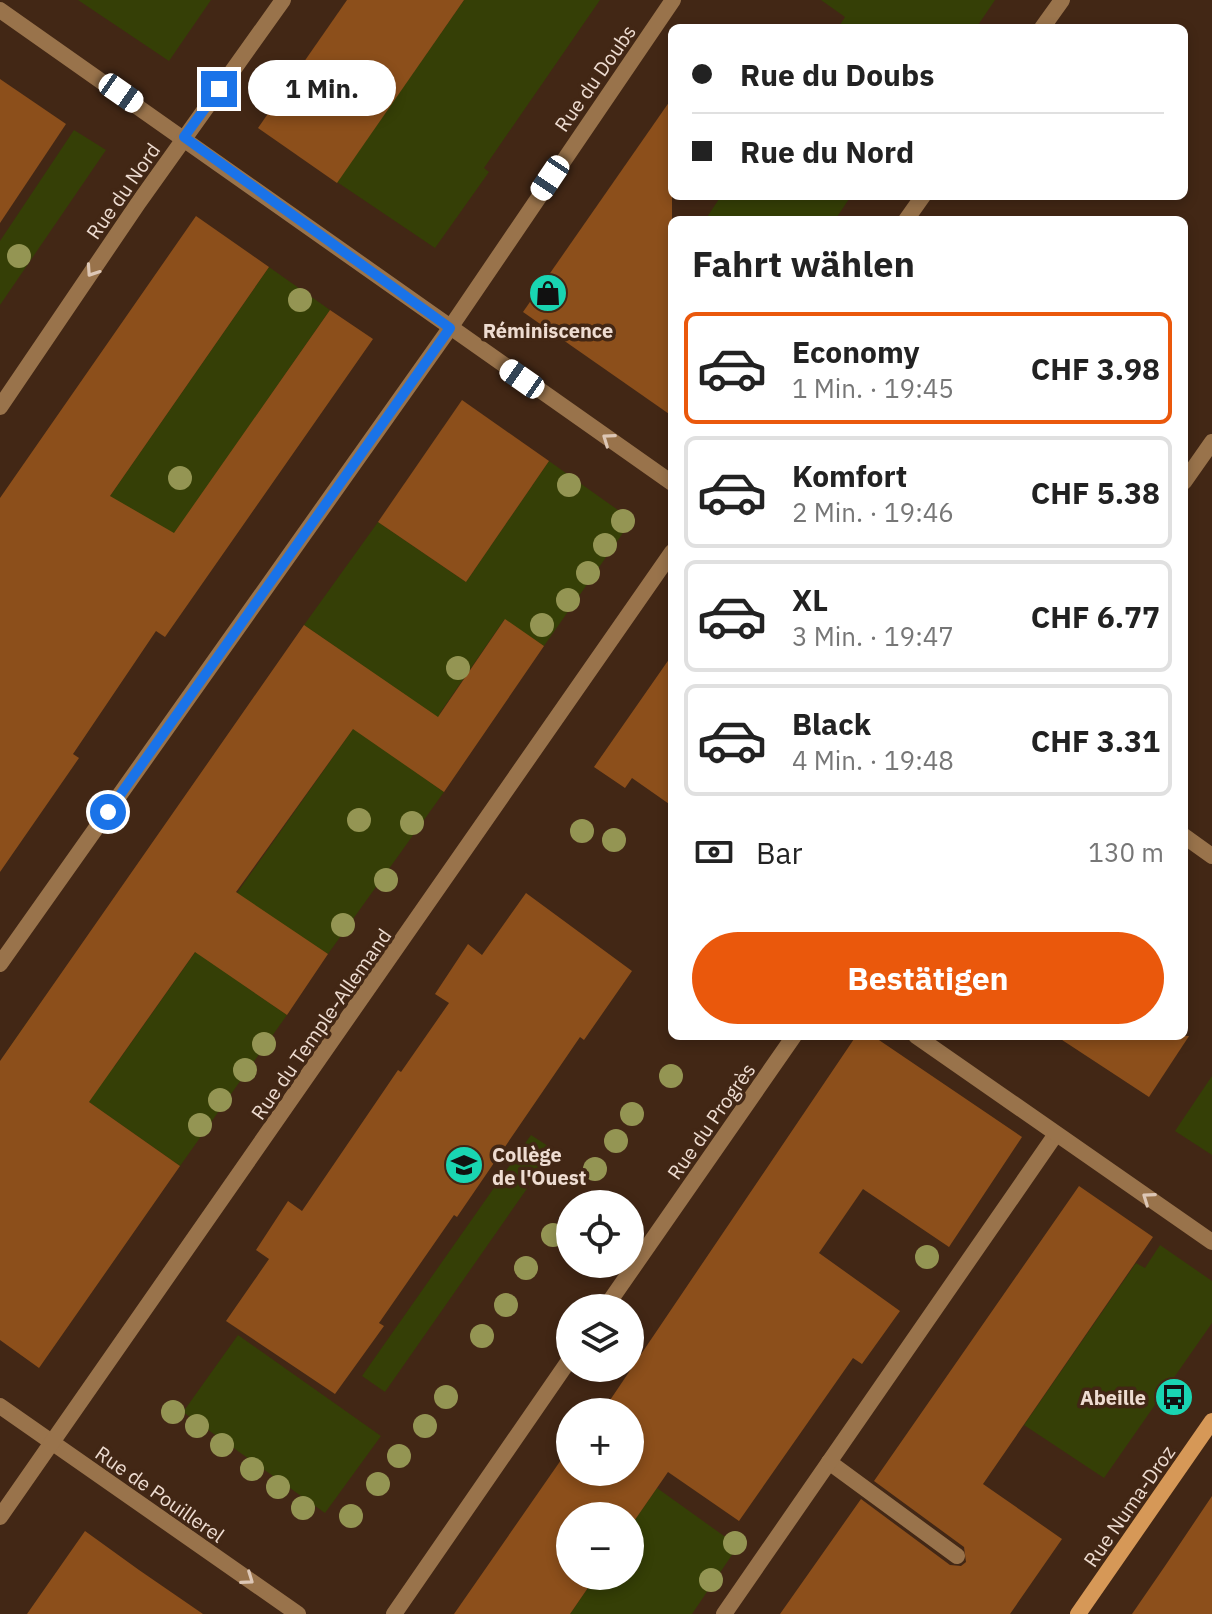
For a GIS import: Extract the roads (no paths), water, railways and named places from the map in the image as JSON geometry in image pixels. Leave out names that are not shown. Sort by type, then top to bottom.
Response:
[{"type":"main road","name":"Rue Numa-Droz","points":[[1078,1614],[1212,1421]]},
{"type":"street","name":"Rue du Nord","points":[[0,407],[184,137],[283,0]]},
{"type":"street","name":"Rue du Doubs","points":[[0,964],[450,328],[673,0]]},
{"type":"street","points":[[1045,24],[1062,0]]},
{"type":"street","points":[[0,10],[668,480]]},
{"type":"street","points":[[1188,476],[1212,442]]},
{"type":"street","name":"Rue du Temple-Allemand","points":[[0,1517],[668,558]]},
{"type":"street","points":[[1188,839],[1212,856]]},
{"type":"street","name":"Rue du Progrès","points":[[615,1294],[791,1040]]},
{"type":"street","points":[[922,1040],[1212,1242]]},
{"type":"street","points":[[724,1614],[1056,1134]]},
{"type":"street","points":[[394,1614],[556,1379]]},
{"type":"street","name":"Rue de Pouillerel","points":[[0,1406],[298,1614]]},
{"type":"street","points":[[829,1462],[957,1556]]},
{"type":"place","name":"Réminiscence","points":[[548,293]]},
{"type":"place","name":"Collège de l'Ouest","points":[[464,1165]]},
{"type":"place","name":"Abeille","points":[[1174,1397]]}]
